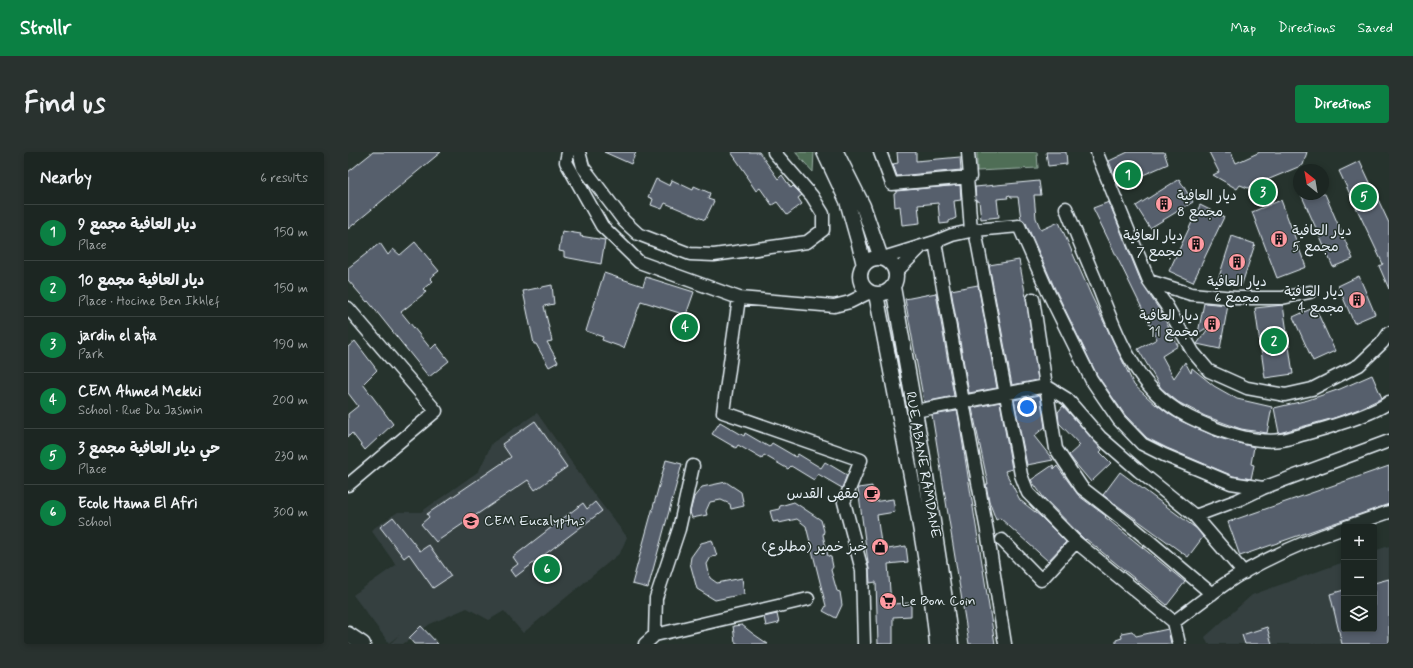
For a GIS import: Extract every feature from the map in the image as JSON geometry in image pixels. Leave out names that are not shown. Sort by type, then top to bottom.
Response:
[{"type":"street","points":[[568,152],[566,162],[602,226],[639,262],[740,298],[834,306],[850,302],[873,293]]},
{"type":"street","points":[[579,152],[583,167],[624,220],[638,234],[690,254],[714,255],[807,242],[823,230],[823,214],[812,196],[774,152]]},
{"type":"street","points":[[824,152],[848,201],[860,244],[864,265]]},
{"type":"street","points":[[836,152],[862,206],[882,258],[889,261],[894,266],[896,272],[896,280],[893,287],[882,294],[873,293],[864,287],[860,280],[860,272],[864,265],[871,259],[882,258],[935,242],[952,235],[973,230],[1019,226],[1048,292],[1091,379],[1119,420],[1142,444],[1164,455],[1231,483],[1263,488]]},
{"type":"street","points":[[880,152],[892,184],[970,177],[968,152]]},
{"type":"street","points":[[1097,152],[1149,281],[1166,305],[1193,352],[1209,371],[1247,388],[1285,395],[1312,389],[1359,365],[1382,343],[1389,333]]},
{"type":"street","points":[[967,177],[973,230],[1021,475],[1028,493],[1076,542],[1174,622],[1178,644]]},
{"type":"street","points":[[1066,208],[1116,332],[1134,366],[1151,387],[1168,403],[1192,419],[1226,432],[1256,440],[1281,440],[1346,421],[1384,407],[1389,402]]},
{"type":"street","points":[[935,242],[963,402],[988,531],[1005,644]]},
{"type":"street","points":[[896,272],[922,246]]},
{"type":"street","points":[[1149,281],[1191,294],[1234,298],[1282,298],[1310,292]]},
{"type":"street","name":"RUE ABANE RAMDANE","points":[[893,287],[946,599],[951,644]]},
{"type":"street","points":[[873,293],[901,420],[934,610],[937,644]]},
{"type":"street","points":[[740,298],[723,412],[861,460],[844,502],[862,570],[864,644]]},
{"type":"street","points":[[1033,299],[1056,449],[1082,488],[1212,594]]},
{"type":"street","points":[[348,308],[436,411],[348,485]]},
{"type":"street","points":[[915,411],[1046,386],[1067,399],[1100,437],[1139,471],[1195,516],[1244,572]]},
{"type":"street","points":[[1195,516],[1238,500],[1263,488],[1389,441]]},
{"type":"street","points":[[655,635],[656,598],[679,529],[694,466]]},
{"type":"street","points":[[1354,524],[1389,512]]},
{"type":"street","points":[[1174,622],[1212,594],[1258,564],[1301,543],[1341,528]]},
{"type":"street","points":[[1002,540],[1041,580],[1076,542]]},
{"type":"street","points":[[645,644],[655,635],[808,599]]},
{"type":"street","points":[[348,634],[363,644]]},
{"type":"shaded area","name":"CEM Eucalyptus","points":[[537,413],[593,493],[627,537],[620,553],[523,633],[504,611],[489,620],[467,608],[430,624],[403,644],[390,644],[399,635],[389,643],[353,595],[396,565],[371,530],[398,512],[421,512],[479,471],[492,443]]},
{"type":"shaded area","points":[[1389,546],[1389,644],[1208,644],[1205,637],[1252,595],[1341,563],[1341,632],[1377,632],[1377,550]]},
{"type":"green space","points":[[795,152],[814,152],[813,172]]},
{"type":"green space","points":[[977,152],[1037,152],[1038,168],[977,171]]},
{"type":"building","points":[[373,152],[441,152],[348,229],[348,172]]},
{"type":"building","points":[[604,152],[636,152],[631,164]]},
{"type":"building","points":[[731,152],[759,152],[778,179],[782,175],[791,188],[793,186],[802,195],[798,198],[802,204],[787,215],[777,202],[772,205],[760,188],[756,191]]},
{"type":"building","points":[[897,152],[916,152],[916,161],[960,157],[961,170],[897,176],[893,164],[898,163]]},
{"type":"building","points":[[1046,152],[1066,152],[1067,164],[1048,166]]},
{"type":"building","points":[[1128,152],[1164,152],[1168,164],[1118,186],[1109,161]]},
{"type":"building","points":[[1209,152],[1231,152],[1236,163],[1260,152],[1307,152],[1303,164],[1293,164],[1293,169],[1248,188],[1240,185],[1237,189],[1213,175],[1219,172]]},
{"type":"building","points":[[1360,161],[1389,223],[1389,289],[1379,266],[1383,264],[1339,171]]},
{"type":"building","points":[[656,179],[670,186],[672,180],[693,190],[694,186],[710,193],[708,199],[714,201],[705,220],[665,203],[662,209],[651,205],[653,199],[648,197]]},
{"type":"building","name":"ديار العافية مجمع 8","points":[[1179,179],[1193,202],[1150,228],[1136,206]]},
{"type":"building","points":[[1039,181],[1041,195],[1034,195],[1036,218],[1041,230],[1059,222],[1091,295],[1134,385],[1156,405],[1181,421],[1219,438],[1254,447],[1251,464],[1254,465],[1251,479],[1233,476],[1147,438],[1125,415],[1097,375],[1055,289],[1026,223],[1021,219],[1018,197],[1011,197],[1010,195],[1007,196],[1008,198],[997,199],[999,217],[981,219],[979,201],[976,201],[975,187]]},
{"type":"building","points":[[960,185],[961,200],[954,201],[956,218],[949,221],[949,223],[940,224],[938,203],[918,205],[920,223],[902,225],[900,206],[895,207],[894,194],[896,191]]},
{"type":"building","name":"ديار العافية مجمع 5","points":[[1281,200],[1306,267],[1277,278],[1252,212]]},
{"type":"building","points":[[1304,200],[1328,200],[1353,259],[1333,267]]},
{"type":"building","points":[[1109,202],[1142,284],[1161,312],[1178,346],[1162,356],[1174,378],[1185,362],[1191,373],[1192,368],[1214,386],[1237,399],[1272,407],[1267,433],[1241,429],[1205,416],[1178,402],[1161,388],[1138,349],[1157,339],[1093,208]]},
{"type":"building","name":"ديار العافية مجمع 7","points":[[1200,205],[1224,217],[1193,282],[1169,271]]},
{"type":"building","points":[[562,231],[581,234],[580,236],[605,240],[601,264],[564,257],[564,252],[559,251]]},
{"type":"building","name":"ديار العافية مجمع 6","points":[[1232,236],[1255,244],[1241,287],[1218,280]]},
{"type":"building","points":[[415,242],[439,271],[430,278],[433,281],[423,289],[426,292],[401,312],[431,349],[436,344],[449,361],[429,377],[368,301],[367,302],[348,280],[348,268],[380,243],[388,255],[393,249],[400,255]]},
{"type":"building","points":[[1019,260],[1038,380],[1012,385],[989,265]]},
{"type":"building","points":[[604,273],[643,286],[646,277],[694,292],[686,315],[641,301],[624,348],[602,340],[603,337],[586,331]]},
{"type":"building","name":"ديار العافية مجمع 4","points":[[1359,276],[1375,314],[1354,323],[1338,286]]},
{"type":"building","points":[[552,285],[554,304],[544,306],[552,341],[547,342],[558,362],[549,367],[536,344],[534,344],[523,291]]},
{"type":"building","points":[[978,285],[997,388],[969,393],[951,290]]},
{"type":"building","points":[[936,293],[954,396],[924,402],[905,299]]},
{"type":"building","name":"ديار العافية مجمع 11","points":[[1204,303],[1228,305],[1220,349],[1197,344],[1210,326],[1198,333]]},
{"type":"building","points":[[1283,305],[1293,374],[1265,378],[1255,308]]},
{"type":"building","points":[[1315,307],[1335,351],[1313,361],[1293,317]]},
{"type":"building","points":[[355,341],[377,370],[363,384],[393,424],[365,450],[352,433],[348,437],[348,414],[358,406],[348,393],[348,347]]},
{"type":"building","points":[[1372,375],[1382,398],[1359,409],[1334,418],[1279,433],[1274,408],[1308,400],[1340,389]]},
{"type":"building","points":[[1040,395],[1045,427],[1034,436],[1053,460],[1027,465],[1014,400]]},
{"type":"building","points":[[1000,402],[1012,469],[1005,471],[1020,500],[1040,516],[1066,542],[1048,561],[1000,518],[996,520],[989,501],[986,484],[988,484],[972,408]]},
{"type":"building","points":[[1063,406],[1102,450],[1100,452],[1111,463],[1091,482],[1069,455],[1080,445],[1059,423],[1058,412]]},
{"type":"building","points":[[957,411],[995,644],[969,644],[932,415]]},
{"type":"building","points":[[535,421],[567,467],[535,490],[528,480],[436,542],[421,524],[429,517],[427,514],[511,457],[502,444]]},
{"type":"building","points":[[720,422],[744,436],[745,433],[769,447],[772,443],[796,457],[798,454],[821,468],[825,462],[847,475],[842,488],[818,474],[814,480],[791,466],[788,469],[764,455],[762,459],[738,445],[736,448],[712,434]]},
{"type":"building","points":[[666,460],[682,464],[648,588],[632,584]]},
{"type":"building","points":[[1053,465],[1054,469],[1057,466],[1079,496],[1106,516],[1105,517],[1185,582],[1167,605],[1086,539],[1085,540],[1044,498],[1031,480]]},
{"type":"building","points":[[1389,466],[1389,504],[1240,556],[1228,522]]},
{"type":"building","points":[[1120,472],[1197,529],[1203,537],[1188,557],[1103,495]]},
{"type":"building","points":[[726,482],[741,492],[744,506],[731,509],[730,504],[721,500],[710,502],[706,511],[707,515],[692,518],[690,512],[694,497],[702,487]]},
{"type":"building","points":[[872,486],[873,502],[893,499],[895,512],[877,515],[882,550],[906,546],[908,562],[888,564],[891,604],[911,603],[911,616],[893,617],[893,644],[878,644],[876,582],[870,583],[858,488]]},
{"type":"building","points":[[595,502],[602,511],[515,577],[510,570],[518,564],[513,557],[583,503],[587,509]]},
{"type":"building","points":[[794,502],[821,520],[828,556],[831,557],[833,567],[831,570],[837,591],[840,592],[842,605],[836,618],[823,611],[826,606],[806,526],[797,519],[779,523],[778,521],[773,522],[770,511],[779,509],[780,506]]},
{"type":"building","points":[[393,517],[420,551],[429,545],[451,576],[433,588],[409,554],[404,558],[380,527]]},
{"type":"building","points":[[712,540],[717,556],[711,557],[707,564],[710,578],[717,583],[742,578],[744,594],[715,600],[697,589],[690,563],[691,557],[701,543]]},
{"type":"building","points":[[1389,579],[1389,644],[1342,644],[1330,594],[1341,591],[1341,632],[1377,632],[1377,582]]},
{"type":"building","points":[[777,614],[779,623],[766,626],[764,617]]},
{"type":"building","points":[[742,625],[768,644],[739,644],[735,642],[733,626]]},
{"type":"building","points":[[421,626],[438,644],[414,644],[409,638]]},
{"type":"building","points":[[1267,627],[1272,644],[1245,644],[1242,635]]},
{"type":"building","points":[[1168,629],[1171,644],[1116,644],[1116,640],[1122,638],[1121,633],[1132,631],[1136,636]]},
{"type":"place","name":"ديار العافية مجمع 9","points":[[1128,175]]},
{"type":"place","name":"jardin el afia","points":[[1263,192]]},
{"type":"place","name":"حي ديار العافية مجمع 3","points":[[1364,197]]},
{"type":"place","name":"ديار العافية مجمع 8","points":[[1164,204]]},
{"type":"place","name":"ديار العافية مجمع 5","points":[[1279,239]]},
{"type":"place","name":"ديار العافية مجمع 7","points":[[1196,244]]},
{"type":"place","name":"ديار العافية مجمع 6","points":[[1237,262]]},
{"type":"place","name":"ديار العافية مجمع 4","points":[[1357,300]]},
{"type":"place","name":"ديار العافية مجمع 11","points":[[1212,324]]},
{"type":"place","name":"CEM Ahmed Mekki","points":[[685,327]]},
{"type":"place","name":"ديار العافية مجمع 10","points":[[1274,341]]},
{"type":"place","name":"مقهى القدس","points":[[872,494]]},
{"type":"place","name":"CEM Eucalyptus","points":[[471,521]]},
{"type":"place","name":"خبز خمير (مطلوع)","points":[[880,547]]},
{"type":"place","name":"Ecole Hama El Afri","points":[[547,569]]},
{"type":"place","name":"Le Bon Coin","points":[[888,601]]}]
